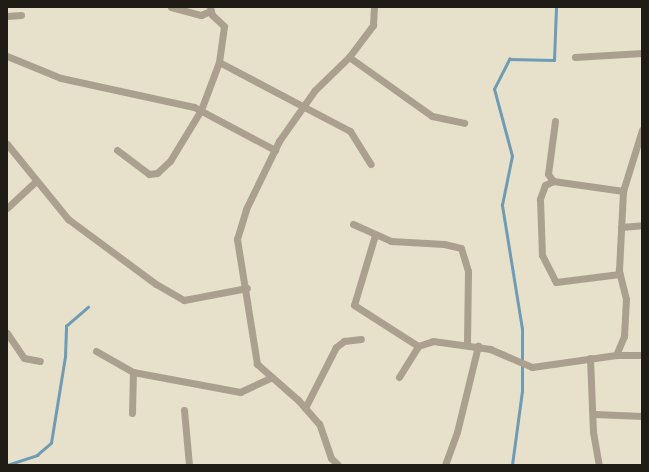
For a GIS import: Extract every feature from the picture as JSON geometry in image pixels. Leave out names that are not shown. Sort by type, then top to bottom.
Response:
[{"type":"street","points":[[117,150],[149,174],[156,173],[170,161],[201,110],[219,62],[224,26],[210,9],[201,15],[171,7]]},
{"type":"street","points":[[338,465],[331,458],[319,424],[305,408],[270,378],[257,364],[247,288],[237,239],[246,209],[275,150],[301,107],[349,57],[372,25],[374,7]]},
{"type":"street","points":[[7,16],[21,15]]},
{"type":"street","points":[[576,57],[642,53]]},
{"type":"street","points":[[7,56],[61,78],[201,110],[275,150]]},
{"type":"street","points":[[349,57],[432,116],[464,123]]},
{"type":"street","points":[[219,62],[301,107],[350,131],[371,164]]},
{"type":"street","points":[[553,181],[548,174],[555,121]]},
{"type":"street","points":[[616,355],[624,336],[626,299],[620,274],[623,191],[642,130]]},
{"type":"street","points":[[7,144],[35,182],[68,219],[184,300],[247,288]]},
{"type":"street","points":[[620,274],[556,282],[542,255],[540,240],[540,198],[545,186],[553,181],[623,191]]},
{"type":"street","points":[[7,208],[35,182]]},
{"type":"street","points":[[353,224],[391,242],[444,244],[461,248],[468,271],[467,345]]},
{"type":"street","points":[[621,227],[642,225]]},
{"type":"street","points":[[375,235],[354,305],[418,346]]},
{"type":"street","points":[[7,334],[24,358],[40,361]]},
{"type":"street","points":[[305,408],[336,347],[344,342],[362,339]]},
{"type":"street","points":[[399,377],[418,346],[432,341],[478,346],[532,367],[616,355],[642,355]]},
{"type":"street","points":[[445,465],[457,432],[478,346]]},
{"type":"street","points":[[96,351],[133,372],[240,392],[270,378]]},
{"type":"street","points":[[590,358],[595,414],[593,432],[599,465]]},
{"type":"street","points":[[132,413],[133,372]]},
{"type":"street","points":[[184,410],[189,465]]},
{"type":"street","points":[[595,414],[642,416]]},
{"type":"waterway","points":[[512,465],[522,391],[522,329],[502,205],[512,156],[494,89],[509,59],[554,60],[556,7]]},
{"type":"waterway","points":[[7,465],[37,455],[51,443],[65,357],[66,326],[88,307]]}]
